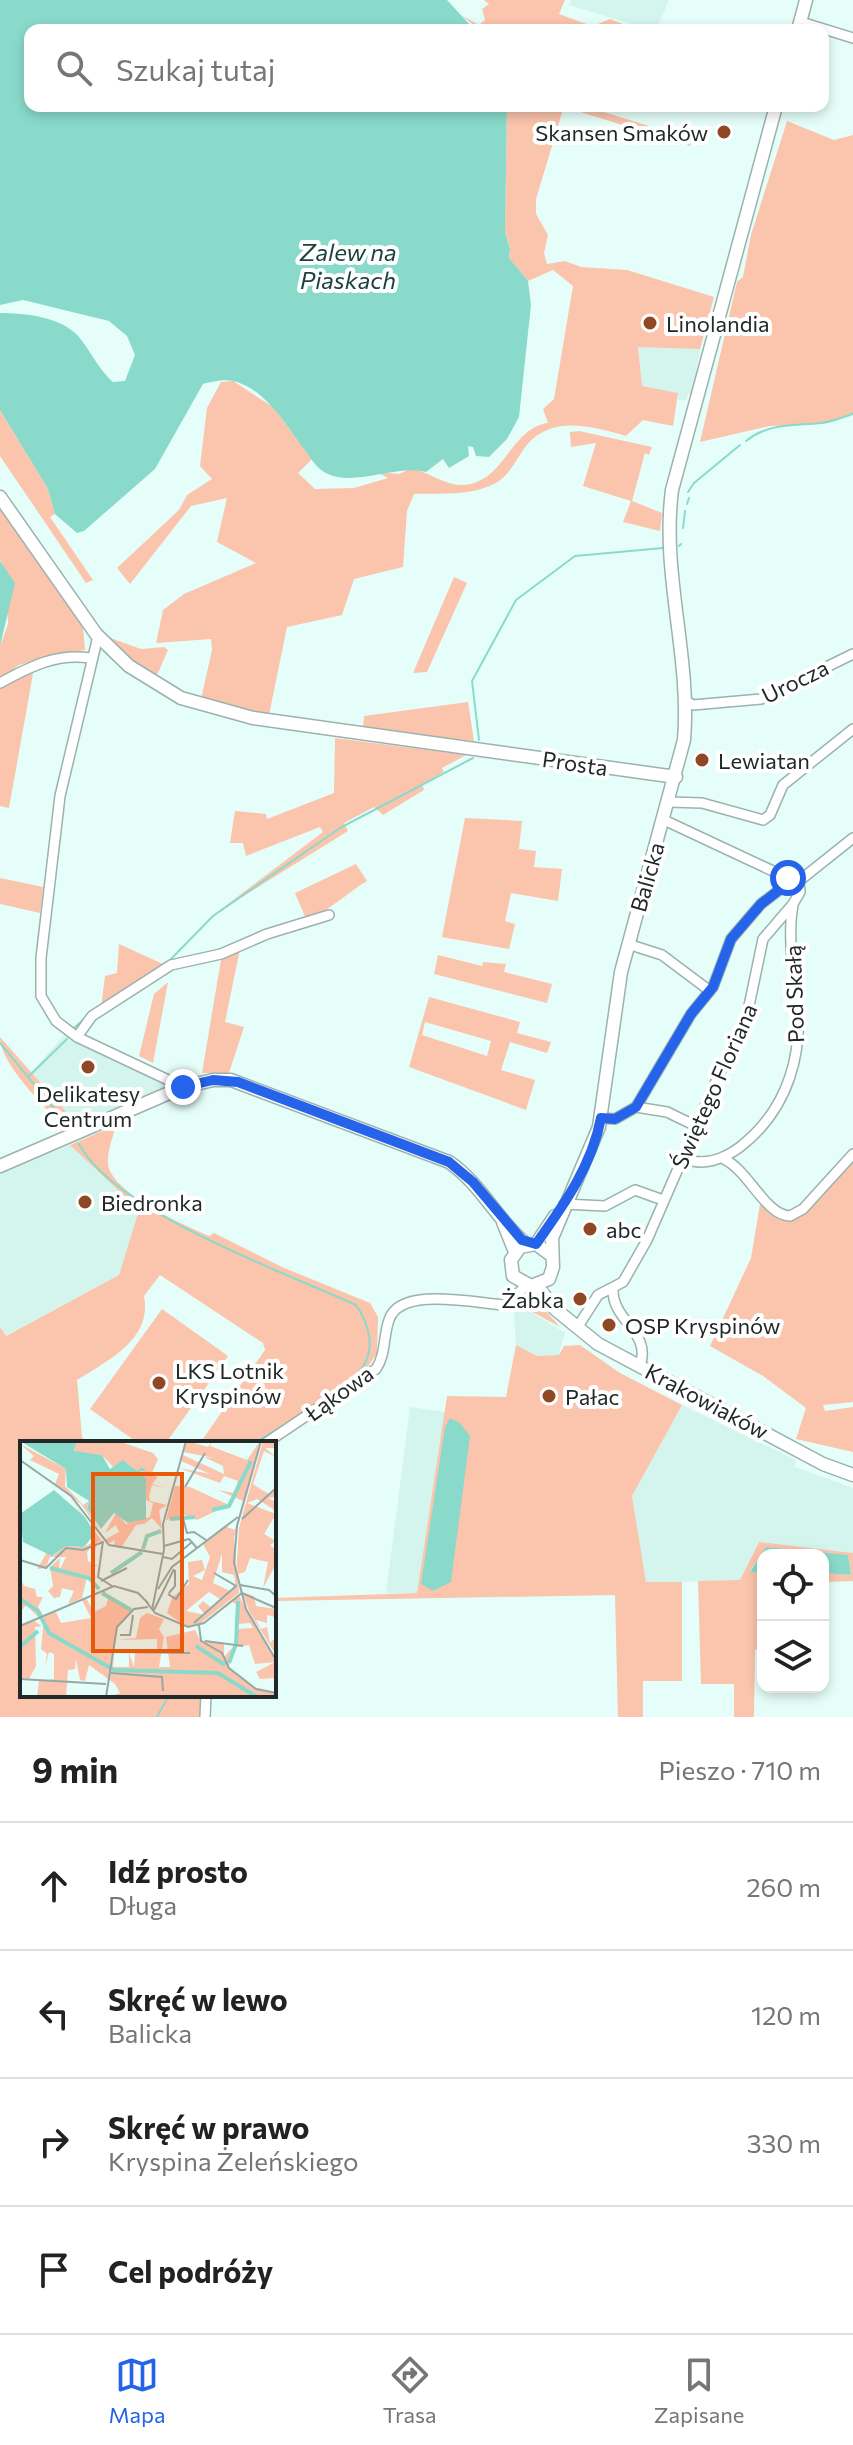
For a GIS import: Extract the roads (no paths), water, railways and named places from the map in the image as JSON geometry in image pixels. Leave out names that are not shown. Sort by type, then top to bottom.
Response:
[{"type":"main road","points":[[800,24],[806,0]]},
{"type":"main road","name":"Balicka","points":[[551,1255],[550,1244],[564,1204],[594,1144],[601,1118],[616,999],[628,944],[676,777],[688,702],[668,521],[678,466],[774,112]]},
{"type":"main road","name":"Prosta","points":[[0,497],[98,636],[129,666],[154,684],[215,710],[676,777]]},
{"type":"main road","points":[[0,1166],[183,1087],[213,1080],[238,1082],[420,1148],[463,1172],[526,1247],[551,1255],[553,1267],[549,1279],[531,1286],[513,1276],[510,1264],[526,1247]]},
{"type":"main road","name":"Balicka","points":[[526,1247],[564,1204]]},
{"type":"main road","name":"Krakowiaków","points":[[549,1279],[566,1318]]},
{"type":"main road","name":"Krakowiaków","points":[[531,1286],[577,1328],[640,1366],[823,1464],[853,1475]]},
{"type":"street","points":[[829,33],[853,38]]},
{"type":"street","points":[[98,636],[90,658],[87,692],[60,796],[40,979],[47,1009],[75,1036],[183,1087]]},
{"type":"street","name":"Urocza","points":[[688,702],[693,705],[761,699],[853,654]]},
{"type":"street","points":[[0,683],[40,662],[67,657],[90,658]]},
{"type":"street","points":[[669,802],[702,803],[763,820],[770,815],[783,785],[853,729]]},
{"type":"street","points":[[664,820],[795,881]]},
{"type":"street","points":[[601,1118],[615,1119],[636,1107],[691,1014],[710,991],[738,929],[761,904],[853,838]]},
{"type":"street","name":"Świętego Floriana","points":[[577,1328],[598,1295],[623,1282],[640,1252],[745,1025],[763,939],[800,892],[795,881]]},
{"type":"street","name":"Pod Skałą","points":[[724,1159],[764,1128],[789,1087],[798,1043],[791,933],[793,904]]},
{"type":"street","points":[[75,1036],[92,1016],[171,965],[221,954],[267,934],[329,915]]},
{"type":"street","points":[[628,944],[662,955],[710,991]]},
{"type":"street","points":[[636,1107],[667,1112],[696,1126]]},
{"type":"street","points":[[683,1158],[692,1161],[724,1159],[748,1178],[772,1209],[790,1216],[803,1209],[853,1154]]},
{"type":"street","points":[[564,1204],[605,1206],[635,1190],[663,1200]]},
{"type":"street","points":[[513,1276],[514,1297]]},
{"type":"street","points":[[514,1297],[531,1286]]},
{"type":"street","points":[[613,1289],[615,1309],[638,1335],[644,1348],[640,1366]]},
{"type":"street","name":"Łąkowa","points":[[269,1441],[376,1369],[383,1352],[388,1321],[404,1304],[428,1299],[507,1305],[514,1297]]},
{"type":"street","points":[[205,1717],[206,1697]]},
{"type":"water","name":"Zalew na Piaskach","points":[[0,0],[447,0],[469,24],[24,24],[24,112],[507,112],[505,232],[509,258],[528,281],[531,305],[519,417],[507,439],[489,457],[476,456],[473,447],[468,446],[469,456],[449,468],[443,459],[426,472],[414,470],[335,477],[318,467],[274,409],[255,391],[226,380],[203,384],[155,469],[84,531],[77,533],[55,514],[48,489],[0,410],[0,313],[38,316],[58,322],[78,336],[113,382],[125,381],[135,355],[127,336],[109,321],[23,300],[0,305]]},
{"type":"water","points":[[0,561],[15,583],[0,646]]},
{"type":"water","points":[[450,1418],[460,1423],[470,1436],[451,1582],[433,1591],[421,1584],[445,1427]]},
{"type":"water","points":[[829,1553],[848,1555],[851,1575],[829,1573]]},
{"type":"waterway","points":[[746,441],[772,428],[825,422],[853,414]]},
{"type":"waterway","points":[[688,492],[694,483],[740,445]]},
{"type":"waterway","points":[[687,504],[689,498]]},
{"type":"waterway","points":[[683,528],[685,511]]},
{"type":"waterway","points":[[479,740],[472,681],[516,600],[575,556],[663,548]]},
{"type":"waterway","points":[[170,960],[213,916],[340,828],[473,758]]},
{"type":"waterway","points":[[73,1029],[85,1018]]},
{"type":"waterway","points":[[28,1077],[67,1039]]},
{"type":"waterway","points":[[0,1043],[70,1128]]},
{"type":"waterway","points":[[79,1144],[98,1169],[127,1193],[163,1216],[204,1238],[356,1305],[361,1312],[370,1344],[362,1368],[327,1398],[258,1441]]},
{"type":"waterway","points":[[157,1717],[168,1697]]},
{"type":"place","name":"Skansen Smaków","points":[[724,132]]},
{"type":"place","name":"Linolandia","points":[[650,323]]},
{"type":"place","name":"Lewiatan","points":[[702,760]]},
{"type":"place","name":"Delikatesy Centrum","points":[[88,1067]]},
{"type":"place","name":"Biedronka","points":[[85,1202]]},
{"type":"place","name":"abc","points":[[590,1229]]},
{"type":"place","name":"Żabka","points":[[580,1299]]},
{"type":"place","name":"OSP Kryspinów","points":[[609,1325]]},
{"type":"place","name":"LKS Lotnik Kryspinów","points":[[159,1383]]},
{"type":"place","name":"Pałac","points":[[549,1396]]}]
